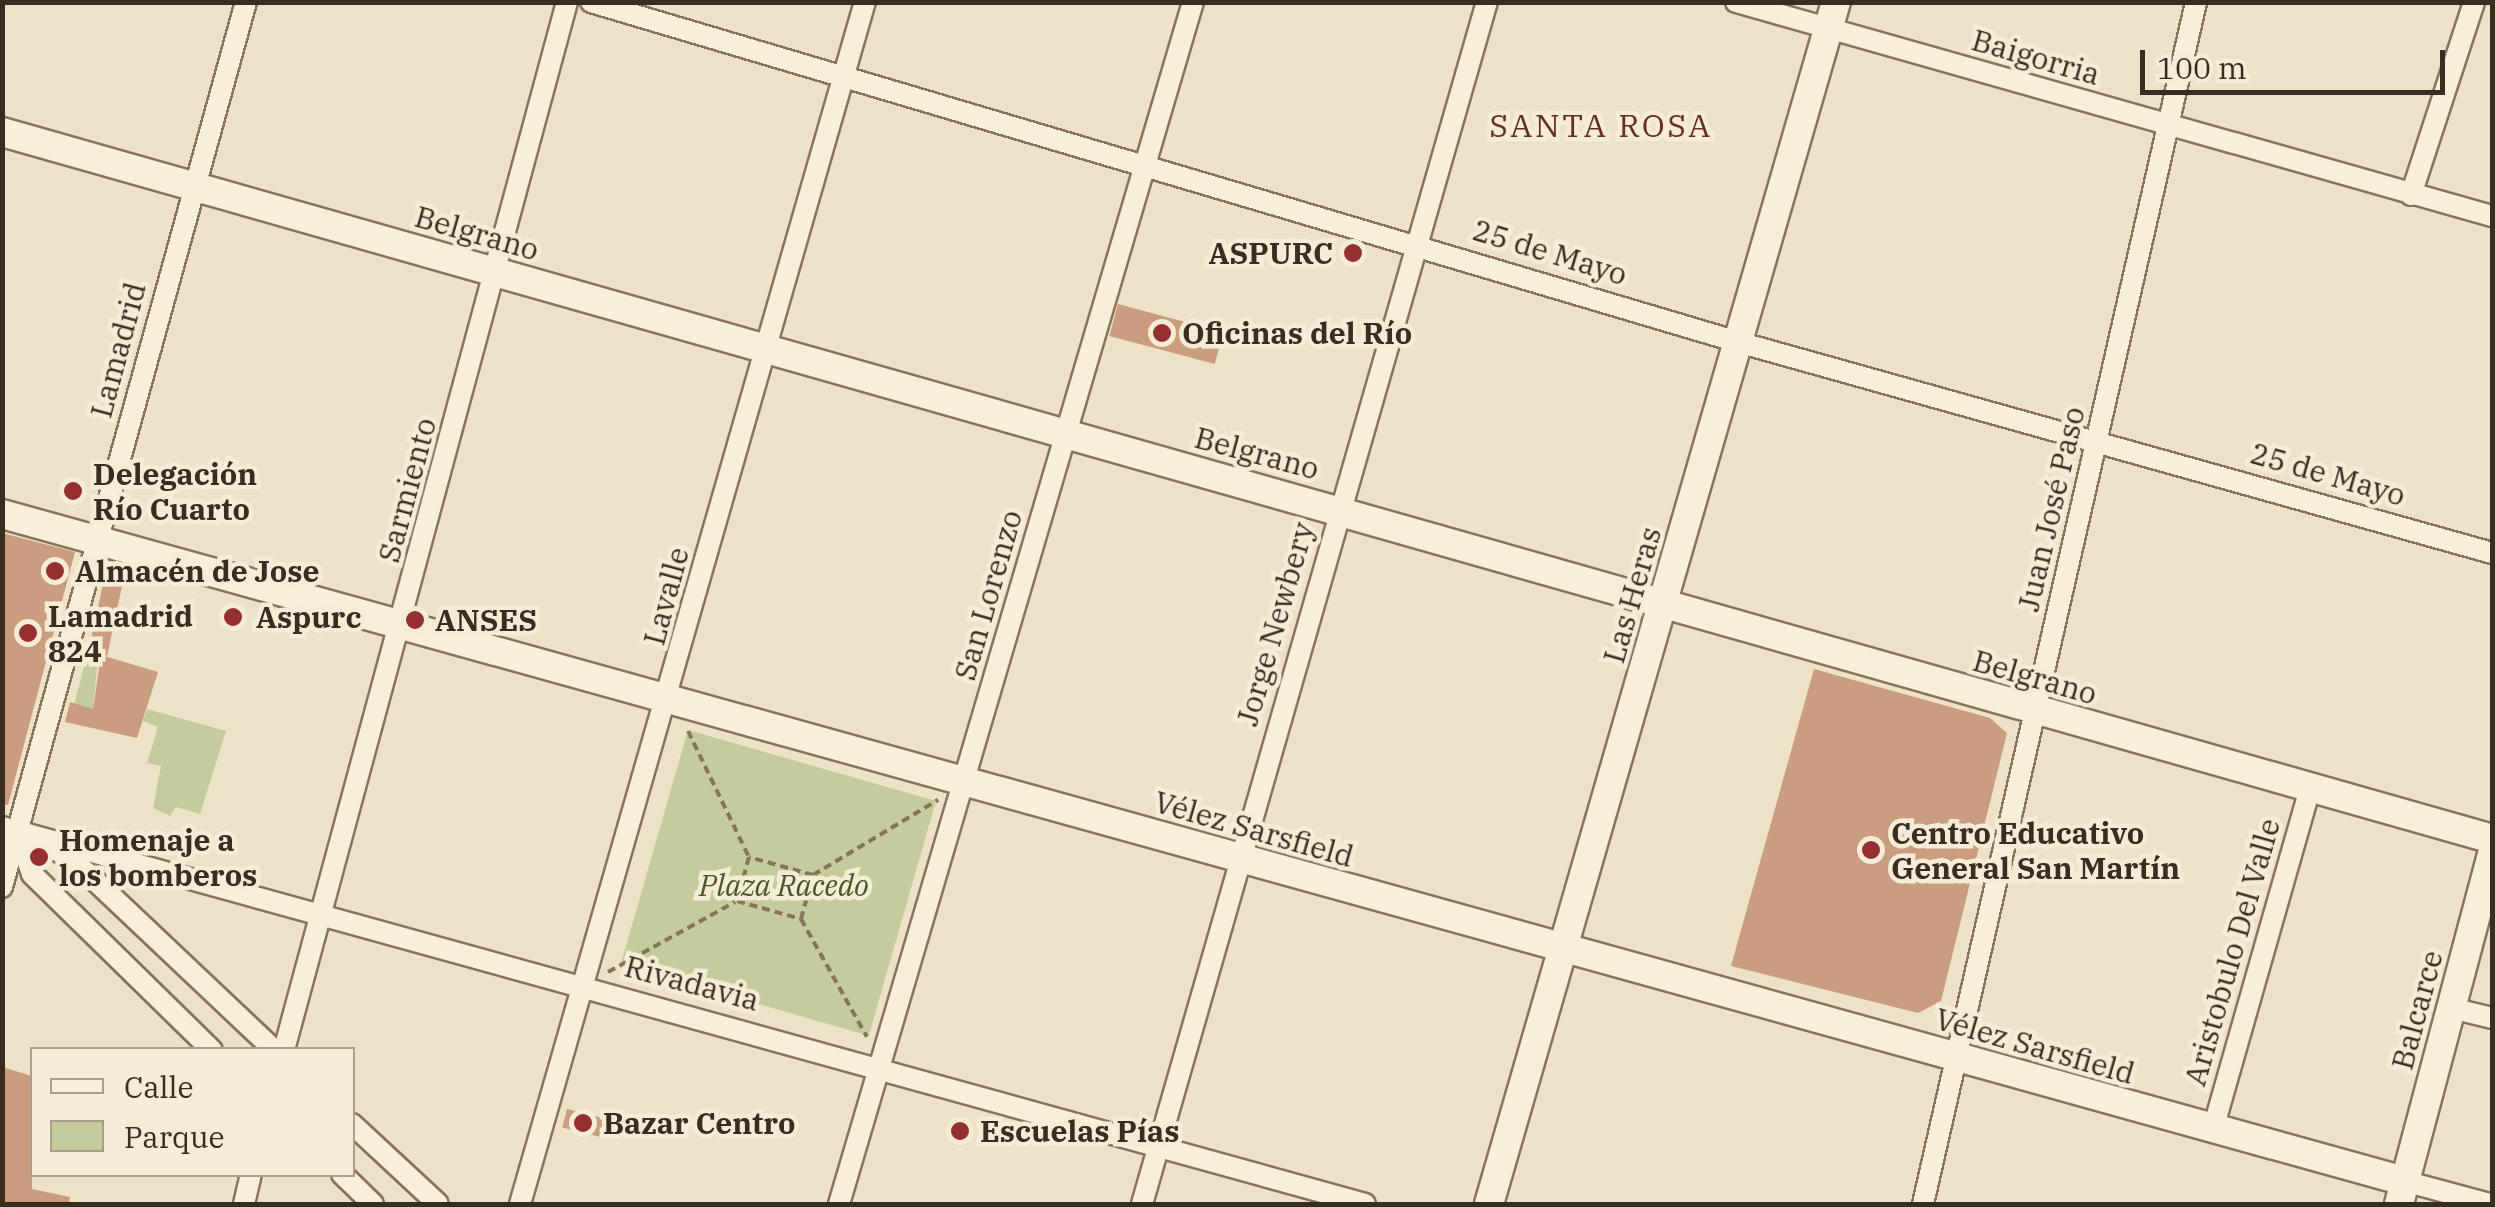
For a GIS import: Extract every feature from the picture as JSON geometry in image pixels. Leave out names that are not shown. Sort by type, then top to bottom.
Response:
[{"type":"main road","name":"Las Heras","points":[[1489,1204],[1566,951],[1833,16]]},
{"type":"main road","name":"Belgrano","points":[[2,132],[1339,509],[2308,791],[2492,839]]},
{"type":"main road","name":"Vélez Sarsfield","points":[[2,514],[2213,1129],[2402,1193]]},
{"type":"main road","name":"Balcarce","points":[[2402,1193],[2492,855]]},
{"type":"street","name":"Lamadrid","points":[[2,887],[10,829],[97,541],[246,2]]},
{"type":"street","name":"Sarmiento","points":[[285,1047],[319,910],[498,272],[567,2]]},
{"type":"street","name":"25 de Mayo","points":[[591,2],[1145,162],[1738,342],[2098,438],[2492,553]]},
{"type":"street","name":"Lavalle","points":[[520,1204],[587,986],[864,2]]},
{"type":"street","name":"San Lorenzo","points":[[839,1204],[1193,2]]},
{"type":"street","name":"Jorge Newbery","points":[[1142,1204],[1487,2]]},
{"type":"street","name":"Baigorria","points":[[1736,2],[1833,16],[2168,126],[2492,216]]},
{"type":"street","name":"Juan José Paso","points":[[1923,1204],[2196,2]]},
{"type":"street","points":[[2411,195],[2474,2]]},
{"type":"street","name":"Aristobulo Del Valle","points":[[2213,1129],[2308,791]]},
{"type":"street","points":[[10,829],[32,874],[209,1047]]},
{"type":"street","points":[[10,829],[70,857],[271,1047]]},
{"type":"street","name":"Rivadavia","points":[[10,829],[319,910],[1365,1204]]},
{"type":"street","points":[[2451,1008],[2492,1018]]},
{"type":"street","points":[[355,1127],[438,1204]]},
{"type":"street","points":[[244,1204],[250,1177]]},
{"type":"street","points":[[345,1177],[373,1204]]},
{"type":"street","name":"Vélez Sarsfield","points":[[2402,1193],[2489,1204]]},
{"type":"path","points":[[587,986],[736,901],[748,857],[668,700]]},
{"type":"path","points":[[881,1066],[801,919],[813,875],[964,783]]},
{"type":"path","points":[[748,857],[813,875]]},
{"type":"path","points":[[736,901],[801,919]]},
{"type":"green space","points":[[85,663],[97,667],[93,709],[74,705]]},
{"type":"green space","points":[[147,709],[226,731],[200,814],[176,807],[170,816],[153,808],[161,766],[147,763],[158,727],[143,721]]},
{"type":"green space","name":"Plaza Racedo","points":[[688,730],[936,801],[869,1036],[621,965]]},
{"type":"building","name":"Oficinas del Río","points":[[1118,304],[1223,332],[1215,364],[1109,336]]},
{"type":"building","points":[[2,533],[75,552],[8,805],[2,804]]},
{"type":"building","points":[[107,565],[126,569],[107,656],[88,652]]},
{"type":"building","points":[[101,655],[158,672],[137,738],[65,722],[70,702],[93,709]]},
{"type":"building","name":"Centro Educativo General San Martín","points":[[1814,669],[1990,718],[2007,733],[1941,1001],[1918,1013],[1731,966]]},
{"type":"building","points":[[2,1067],[30,1075],[32,1189],[70,1197],[69,1204],[2,1204]]},
{"type":"building","name":"Bazar Centro","points":[[567,1109],[604,1118],[599,1137],[562,1127]]},
{"type":"place","name":"ASPURC","points":[[1353,253]]},
{"type":"place","name":"Oficinas del Río","points":[[1162,333]]},
{"type":"place","name":"Delegación Río Cuarto","points":[[73,491]]},
{"type":"place","name":"Almacén de Jose","points":[[55,571]]},
{"type":"place","name":"Aspurc","points":[[233,617]]},
{"type":"place","name":"ANSES","points":[[415,620]]},
{"type":"place","name":"Lamadrid 824","points":[[28,633]]},
{"type":"place","name":"Centro Educativo General San Martín","points":[[1871,850]]},
{"type":"place","name":"Homenaje a los bomberos","points":[[39,857]]},
{"type":"place","name":"Bazar Centro","points":[[583,1123]]},
{"type":"place","name":"Escuelas Pías","points":[[960,1131]]},
{"type":"district","name":"SANTA ROSA","points":[[1601,125]]}]
